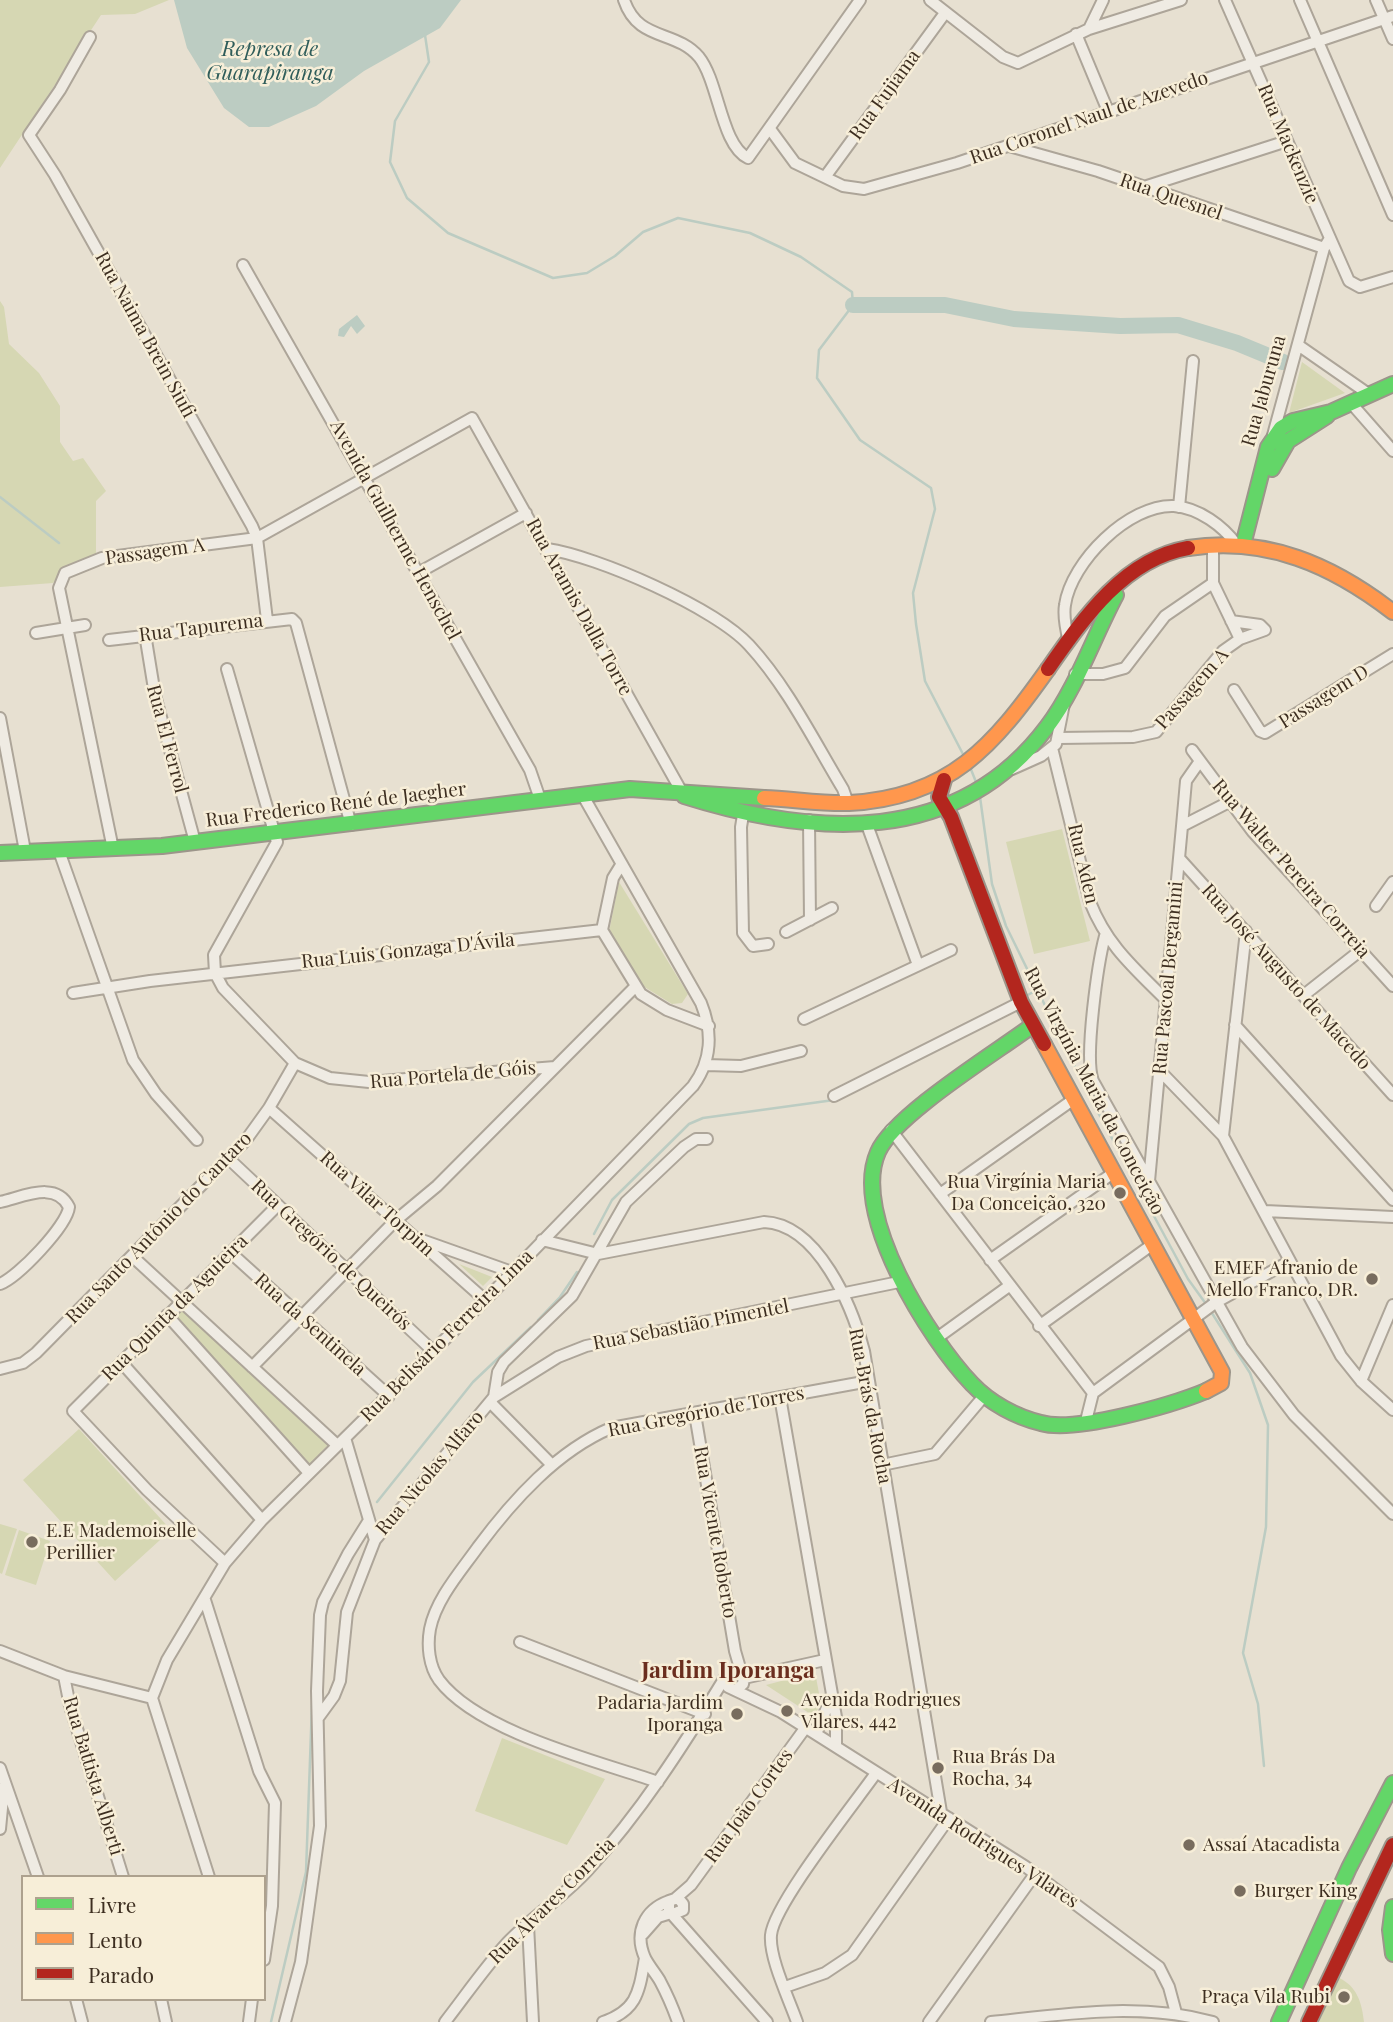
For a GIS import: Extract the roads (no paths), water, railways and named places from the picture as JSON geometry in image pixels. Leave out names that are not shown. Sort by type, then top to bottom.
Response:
[{"type":"main road","points":[[1272,437],[1293,421],[1331,412],[1393,384]]},
{"type":"main road","name":"Rua Jaburuna","points":[[1244,545],[1276,454],[1287,439],[1324,419],[1331,412]]},
{"type":"main road","name":"Rua Jaburuna","points":[[1244,545],[1272,437]]},
{"type":"main road","name":"Rua Frederico René de Jaegher","points":[[1,854],[113,849],[275,834],[630,789],[848,803],[899,797],[945,780],[975,758],[1007,724],[1102,600],[1162,555],[1213,545],[1278,549],[1327,567],[1393,612]]},
{"type":"main road","name":"Rua Frederico René de Jaegher","points":[[680,793],[743,815],[809,820],[866,822],[945,808],[989,784],[1006,771],[1049,725],[1065,699],[1123,582]]},
{"type":"main road","points":[[1053,664],[1068,664],[1076,674]]},
{"type":"main road","name":"Rua Virgínia Maria da Conceição","points":[[945,780],[939,797],[1021,1002],[1195,1316],[1222,1372],[1221,1383],[1195,1397],[1156,1408],[1086,1421]]},
{"type":"main road","points":[[743,815],[754,797]]},
{"type":"main road","points":[[1033,1025],[891,1130],[878,1150],[874,1187],[883,1237],[899,1282],[937,1338],[984,1396],[1047,1424],[1068,1426],[1086,1421]]},
{"type":"main road","points":[[1279,2022],[1349,1868],[1393,1783]]},
{"type":"main road","points":[[1309,2022],[1393,1845]]},
{"type":"main road","points":[[1392,1921],[1393,1954]]},
{"type":"street","points":[[624,0],[629,15],[637,24],[687,47],[698,57],[711,77],[731,136],[743,155],[748,158],[753,155],[860,0]]},
{"type":"street","points":[[930,0],[1015,63],[1089,29],[1181,0]]},
{"type":"street","points":[[1089,29],[1104,0]]},
{"type":"street","name":"Rua Mackenzie","points":[[1225,0],[1287,141],[1326,244],[1354,286],[1393,277]]},
{"type":"street","points":[[1300,0],[1393,215]]},
{"type":"street","points":[[1376,0],[1389,18],[1393,39]]},
{"type":"street","name":"Rua Fujiama","points":[[825,177],[945,13]]},
{"type":"street","name":"Rua Coronel Naul de Azevedo","points":[[770,129],[787,156],[843,186],[864,189],[1008,146],[1389,18]]},
{"type":"street","points":[[1076,34],[1108,111]]},
{"type":"street","name":"Rua Naima Brein Siufi","points":[[90,37],[60,90],[29,135],[61,186],[257,538]]},
{"type":"street","points":[[1144,187],[1287,141]]},
{"type":"street","name":"Rua Quesnel","points":[[1008,146],[1098,171],[1326,244]]},
{"type":"street","name":"Rua Jaburuna","points":[[1272,437],[1326,244]]},
{"type":"street","name":"Avenida Guilherme Henschel","points":[[243,265],[530,770],[540,799]]},
{"type":"street","points":[[1298,345],[1370,395]]},
{"type":"street","points":[[1179,507],[1193,361]]},
{"type":"street","points":[[1351,403],[1393,451]]},
{"type":"street","name":"Rua Aramis Dalla Torre","points":[[365,478],[472,418],[680,793]]},
{"type":"street","points":[[267,620],[257,538],[365,478]]},
{"type":"street","points":[[1069,642],[1064,616],[1067,596],[1090,554],[1140,513],[1179,507],[1211,520],[1244,545]]},
{"type":"street","points":[[418,573],[526,513]]},
{"type":"street","name":"Passagem A","points":[[66,628],[59,581],[67,571],[102,558],[257,538]]},
{"type":"street","points":[[1213,545],[1213,583],[1240,639]]},
{"type":"street","points":[[547,549],[577,555],[622,571],[734,631],[770,672],[843,789],[848,803]]},
{"type":"street","points":[[1076,674],[1103,674],[1125,668],[1165,616],[1213,583]]},
{"type":"street","name":"Rua Tapurema","points":[[109,640],[292,618],[296,623],[351,825]]},
{"type":"street","name":"Passagem A","points":[[1056,743],[1133,737],[1156,732],[1212,662],[1240,639],[1261,633],[1265,627],[1231,621]]},
{"type":"street","points":[[36,632],[85,625]]},
{"type":"street","points":[[66,628],[113,849]]},
{"type":"street","name":"Rua El Ferrol","points":[[145,634],[152,683],[195,842]]},
{"type":"street","name":"Passagem D","points":[[1234,690],[1260,732],[1265,733],[1393,654]]},
{"type":"street","points":[[215,973],[214,955],[277,847],[227,669]]},
{"type":"street","name":"Rua Frederico René de Jaegher","points":[[1006,771],[1056,743],[1065,699]]},
{"type":"street","points":[[0,719],[25,851]]},
{"type":"street","name":"Rua Aden","points":[[1056,743],[1090,902],[1105,936],[1165,999]]},
{"type":"street","name":"Rua Walter Pereira Correia","points":[[1192,750],[1228,802],[1393,986]]},
{"type":"street","name":"Rua Pascoal Bergamini","points":[[1149,1181],[1186,781],[1200,761]]},
{"type":"street","points":[[582,794],[702,1003],[709,1026],[706,1065],[741,1066],[801,1051]]},
{"type":"street","points":[[1182,826],[1228,802]]},
{"type":"street","points":[[743,815],[740,827],[743,933],[753,946],[768,944]]},
{"type":"street","points":[[809,820],[810,920]]},
{"type":"street","points":[[866,822],[918,965]]},
{"type":"street","points":[[59,851],[137,1067],[197,1140]]},
{"type":"street","name":"Rua José Augusto de Macedo","points":[[1179,858],[1393,1095]]},
{"type":"street","points":[[621,865],[613,878],[602,930],[635,988],[667,1010],[709,1026]]},
{"type":"street","points":[[1376,905],[1393,882]]},
{"type":"street","points":[[786,932],[832,908]]},
{"type":"street","name":"Rua Luis Gonzaga D'Ávila","points":[[73,993],[107,986],[215,973],[602,930]]},
{"type":"street","points":[[1223,1136],[1246,931]]},
{"type":"street","name":"Rua Virgínia Maria da Conceição","points":[[1105,936],[1098,966],[1090,1061],[1093,1081],[1213,1304],[1272,1388],[1393,1514]]},
{"type":"street","points":[[804,1018],[951,950]]},
{"type":"street","points":[[1304,995],[1361,950]]},
{"type":"street","name":"Rua Portela de Góis","points":[[215,973],[223,988],[295,1063],[330,1077],[369,1082],[555,1067]]},
{"type":"street","points":[[252,1367],[348,1268],[437,1186],[635,988]]},
{"type":"street","points":[[834,1096],[1021,1002]]},
{"type":"street","points":[[1235,1025],[1393,1200]]},
{"type":"street","name":"Rua Santo Antônio do Cantaro","points":[[0,1369],[27,1360],[229,1159],[269,1108],[295,1063]]},
{"type":"street","name":"Rua Belisário Ferreira Lima","points":[[152,1698],[167,1660],[225,1563],[262,1520],[485,1300],[693,1086],[706,1065]]},
{"type":"street","points":[[1160,1071],[1223,1136],[1341,1356],[1361,1381],[1393,1409]]},
{"type":"street","points":[[940,1195],[1074,1099]]},
{"type":"street","name":"Rua Vilar Torpim","points":[[269,1108],[485,1300]]},
{"type":"street","points":[[891,1130],[1093,1393]]},
{"type":"street","name":"Rua Nicolas Alfaro","points":[[318,1718],[334,1696],[340,1681],[347,1612],[375,1540],[492,1399],[496,1379],[504,1362],[567,1302],[598,1254],[626,1202],[684,1147],[696,1139],[707,1139]]},
{"type":"street","name":"Rua Gregório de Queirós","points":[[229,1159],[348,1268],[433,1351]]},
{"type":"street","points":[[990,1260],[1114,1173]]},
{"type":"street","points":[[0,1202],[49,1191],[62,1195],[69,1207],[60,1228],[13,1277],[0,1284]]},
{"type":"street","name":"Rua Quinta da Aguieira","points":[[225,1563],[147,1490],[74,1411],[278,1205]]},
{"type":"street","points":[[1265,1211],[1393,1217]]},
{"type":"street","name":"Rua Brás da Rocha","points":[[542,1240],[598,1254],[757,1222],[773,1222],[789,1228],[808,1242],[843,1295],[860,1338],[945,1815]]},
{"type":"street","points":[[413,1237],[512,1272]]},
{"type":"street","points":[[1039,1326],[1153,1244]]},
{"type":"street","name":"Rua da Sentinela","points":[[231,1253],[389,1396]]},
{"type":"street","points":[[132,1256],[252,1367],[341,1441],[375,1540]]},
{"type":"street","points":[[1086,1421],[1093,1393],[1195,1316],[1290,1261]]},
{"type":"street","name":"Rua Sebastião Pimentel","points":[[492,1399],[540,1367],[586,1346],[899,1282]]},
{"type":"street","points":[[937,1338],[1009,1286]]},
{"type":"street","points":[[1361,1381],[1393,1305]]},
{"type":"street","points":[[167,1315],[309,1473]]},
{"type":"street","points":[[122,1363],[262,1520]]},
{"type":"street","name":"Rua Gregório de Torres","points":[[658,1782],[501,1725],[464,1704],[434,1672],[429,1651],[430,1628],[444,1597],[486,1536],[552,1465],[581,1442],[611,1428],[869,1381]]},
{"type":"street","points":[[882,1465],[935,1454],[984,1396]]},
{"type":"street","points":[[780,1397],[836,1717],[836,1746]]},
{"type":"street","points":[[492,1399],[552,1465]]},
{"type":"street","name":"Rua Vicente Roberto","points":[[695,1414],[735,1651],[736,1680]]},
{"type":"street","name":"Rua Nicolas Alfaro","points":[[285,2022],[301,1962],[320,1826],[319,1625],[323,1602],[368,1522]]},
{"type":"street","points":[[205,1600],[259,1771],[275,1803],[272,1906],[266,1946]]},
{"type":"street","points":[[520,1642],[706,1712]]},
{"type":"street","points":[[0,1651],[64,1676],[152,1698],[208,1875]]},
{"type":"street","points":[[736,1680],[825,1660]]},
{"type":"street","name":"Rua Battista Alberti","points":[[64,1676],[70,1706],[122,1875]]},
{"type":"street","name":"Rua Álvares Correia","points":[[445,2022],[479,1975],[508,1943],[587,1871],[658,1782],[706,1712],[736,1680]]},
{"type":"street","name":"Avenida Rodrigues Vilares","points":[[736,1680],[760,1700],[1035,1874],[1159,1967],[1169,1987],[1176,2013]]},
{"type":"street","name":"Rua João Cortes","points":[[676,1906],[811,1731],[831,1698]]},
{"type":"street","points":[[0,1768],[36,1875]]},
{"type":"street","points":[[797,2022],[772,1943],[773,1927],[800,1879],[876,1773]]},
{"type":"street","points":[[0,1829],[5,1785]]},
{"type":"street","points":[[785,1987],[824,1973],[852,1955],[945,1815]]},
{"type":"street","points":[[929,2022],[1035,1874]]},
{"type":"street","points":[[678,2022],[661,1982],[645,1958],[641,1936],[658,1917],[676,1906],[687,1928],[710,1961],[766,2022]]},
{"type":"street","points":[[528,1925],[533,2022]]},
{"type":"street","points":[[603,2022],[625,2013],[635,2000],[645,1958]]},
{"type":"street","points":[[77,2001],[82,2022]]},
{"type":"street","points":[[161,2001],[166,2022]]},
{"type":"street","points":[[249,2022],[252,2001]]},
{"type":"street","points":[[1125,2022],[1130,2009]]},
{"type":"street","points":[[991,2022],[1130,2009],[1176,2013],[1213,2022]]},
{"type":"water","name":"Represa de Guarapiranga","points":[[174,0],[461,0],[440,28],[364,71],[316,106],[269,127],[249,127],[224,108],[187,48]]},
{"type":"water","points":[[357,315],[365,326],[357,334],[351,326],[344,337],[338,336],[339,329]]},
{"type":"waterway","points":[[425,35],[429,62],[395,121],[390,162],[407,198],[448,233],[553,278],[587,273],[615,256],[643,232],[678,218],[750,233],[801,257],[852,292],[853,305],[819,350],[817,378],[860,440],[931,488],[935,509],[913,593],[916,624],[925,681],[965,758]]},
{"type":"waterway","points":[[853,305],[945,305],[1014,319],[1120,326],[1178,325],[1237,343],[1283,362]]},
{"type":"waterway","points":[[0,497],[59,543]]},
{"type":"waterway","points":[[970,767],[978,787]]},
{"type":"waterway","points":[[980,797],[992,884],[1006,926],[1094,1105],[1188,1279],[1206,1304]]},
{"type":"waterway","points":[[1024,997],[1037,990]]},
{"type":"waterway","points":[[594,1234],[612,1200],[689,1124],[703,1118],[834,1100]]},
{"type":"waterway","points":[[538,1320],[560,1297],[577,1272]]},
{"type":"waterway","points":[[1210,1310],[1250,1373],[1268,1425],[1266,1527],[1243,1653],[1258,1704],[1264,1766]]},
{"type":"waterway","points":[[377,1502],[473,1382],[531,1327]]},
{"type":"waterway","points":[[271,2022],[306,1872],[312,1704]]},
{"type":"place","name":"Rua Virgínia Maria Da Conceição, 320","points":[[1120,1193]]},
{"type":"place","name":"EMEF Afranio de Mello Franco, DR.","points":[[1372,1279]]},
{"type":"place","name":"E.E Mademoiselle Perillier","points":[[32,1542]]},
{"type":"place","name":"Avenida Rodrigues Vilares, 442","points":[[787,1711]]},
{"type":"place","name":"Padaria Jardim Iporanga","points":[[737,1714]]},
{"type":"place","name":"Rua Brás Da Rocha, 34","points":[[938,1768]]},
{"type":"place","name":"Assaí Atacadista","points":[[1189,1845]]},
{"type":"place","name":"Burger King","points":[[1240,1891]]},
{"type":"place","name":"Praça Vila Rubi","points":[[1344,1997]]},
{"type":"district","name":"Jardim Iporanga","points":[[728,1671]]}]
